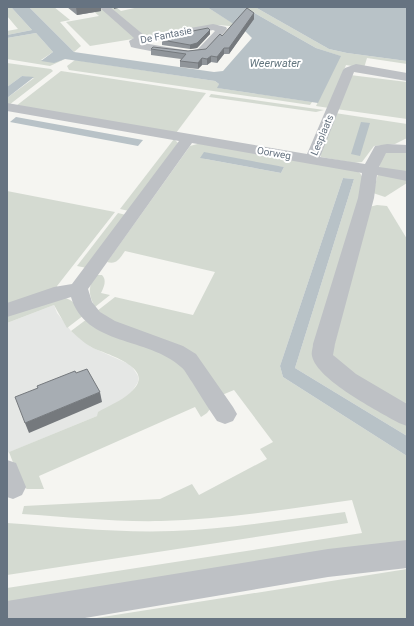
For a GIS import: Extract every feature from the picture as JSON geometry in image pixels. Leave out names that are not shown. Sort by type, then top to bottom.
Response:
[{"type":"street","points":[[104,7],[143,40]]},
{"type":"street","name":"De Fantasie","points":[[213,27],[222,29],[202,52],[190,54],[135,45],[134,41],[143,40],[213,27]]},
{"type":"street","name":"Lesplaats","points":[[312,159],[349,70],[356,68],[407,77]]},
{"type":"street","name":"Oorweg","points":[[7,107],[407,176]]},
{"type":"street","points":[[7,310],[62,292],[78,289],[93,271],[188,138]]},
{"type":"street","points":[[407,149],[380,149],[370,169],[366,198],[324,344],[323,357],[331,368],[341,376],[407,416]]},
{"type":"street","points":[[78,289],[83,306],[89,314],[113,329],[171,349],[189,361],[225,414]]},
{"type":"street","points":[[7,616],[328,563],[407,554]]},
{"type":"shaded area","points":[[7,7],[11,7],[32,30],[7,35],[7,31],[18,29],[7,16]]},
{"type":"shaded area","points":[[29,7],[54,7],[70,20],[60,22],[81,46],[74,52]]},
{"type":"shaded area","points":[[101,7],[137,36],[133,39],[90,46],[66,22],[99,16],[90,8]]},
{"type":"shaded area","points":[[108,7],[116,7],[121,11],[139,7],[207,7],[239,27],[219,25],[153,36],[143,35]]},
{"type":"shaded area","points":[[244,7],[255,7],[329,49],[347,53],[407,61],[407,64],[367,58],[364,68],[346,65],[329,108],[316,106],[340,56],[316,48]]},
{"type":"shaded area","points":[[36,33],[53,52],[41,60],[56,61],[65,59],[50,66],[7,59],[7,38]]},
{"type":"shaded area","points":[[75,60],[215,81],[219,84],[218,88],[312,102],[310,105],[69,70],[67,66]]},
{"type":"shaded area","points":[[7,63],[51,69],[53,71],[9,105],[7,104],[7,98],[34,78],[22,76],[7,87]]},
{"type":"shaded area","points":[[61,71],[206,93],[176,133],[16,106]]},
{"type":"shaded area","points":[[350,75],[407,82],[407,119],[336,109]]},
{"type":"shaded area","points":[[211,94],[324,110],[316,112],[209,97]]},
{"type":"shaded area","points":[[335,113],[407,124],[407,138],[395,144],[374,146],[362,162],[354,163],[321,157],[320,150]]},
{"type":"shaded area","points":[[174,139],[178,143],[129,211],[120,209]]},
{"type":"shaded area","points":[[201,143],[355,170],[360,173],[364,180],[316,348],[407,421],[407,436],[295,368],[354,179],[343,178],[280,366],[283,377],[407,456],[407,542],[7,603],[7,588],[362,533],[352,500],[233,516],[185,520],[109,520],[22,514],[24,506],[160,499],[192,484],[199,495],[267,459],[260,449],[273,442],[234,390],[222,395],[199,362],[124,328],[97,311],[115,297],[193,315],[215,272],[125,251],[116,262],[107,262],[190,146]],"holes":[[[200,158],[284,167],[281,173]]]},
{"type":"shaded area","points":[[387,152],[407,153],[407,173],[379,168],[383,154]]},
{"type":"shaded area","points":[[378,174],[407,179],[407,183],[385,197],[373,193]]},
{"type":"shaded area","points":[[7,191],[115,212],[57,286],[58,288],[7,305]]},
{"type":"shaded area","points":[[377,205],[387,206],[407,239],[407,406],[344,370],[332,354],[369,207]]},
{"type":"shaded area","points":[[118,213],[126,215],[87,268],[77,266]]},
{"type":"shaded area","points":[[96,275],[102,275],[104,277],[105,281],[101,293],[110,295],[95,307],[90,294],[90,286]]},
{"type":"shaded area","points":[[62,297],[75,304],[84,315],[67,328],[54,305],[7,323],[7,315]]},
{"type":"shaded area","points":[[54,305],[57,313],[71,331],[91,347],[131,365],[138,376],[138,382],[131,393],[97,416],[7,453],[7,323]]},
{"type":"shaded area","points":[[87,319],[165,353],[184,366],[210,409],[201,417],[195,407],[39,476],[44,489],[27,489],[22,486],[9,452],[97,416],[98,412],[119,401],[130,393],[137,384],[139,377],[135,370],[128,364],[93,348],[71,331]]},
{"type":"shaded area","points":[[345,512],[348,523],[7,575],[7,523],[69,528],[173,531],[238,526]]},
{"type":"shaded area","points":[[407,569],[407,619],[90,619]]},
{"type":"water","name":"Weerwater","points":[[11,7],[29,7],[74,52],[214,72],[223,71],[252,38],[246,32],[207,7],[244,7],[316,48],[341,56],[318,103],[217,88],[219,84],[215,81],[65,59],[54,63],[41,61],[53,52],[36,33],[7,38],[7,35],[32,30]]},
{"type":"water","name":"Weerwater","points":[[255,7],[407,7],[407,61],[347,53],[329,49]]},
{"type":"water","points":[[22,76],[34,77],[7,98],[7,87]]},
{"type":"water","points":[[16,117],[143,140],[138,146],[10,122]]},
{"type":"water","points":[[361,122],[370,123],[360,156],[351,154]]},
{"type":"water","points":[[204,152],[284,167],[281,173],[200,158]]},
{"type":"water","points":[[343,178],[354,179],[295,368],[407,436],[407,456],[283,377],[280,366]]},
{"type":"building","points":[[247,8],[254,13],[229,48],[224,48],[217,57],[211,56],[207,59],[202,58],[198,63],[180,61],[186,54],[151,49],[153,47],[188,51],[206,49],[220,34],[222,36]]},
{"type":"building","points":[[208,28],[210,30],[197,43],[190,45],[162,40],[167,36]]},
{"type":"building","points":[[87,369],[100,392],[25,423],[15,397],[38,388],[37,386],[75,371],[76,373]]}]
